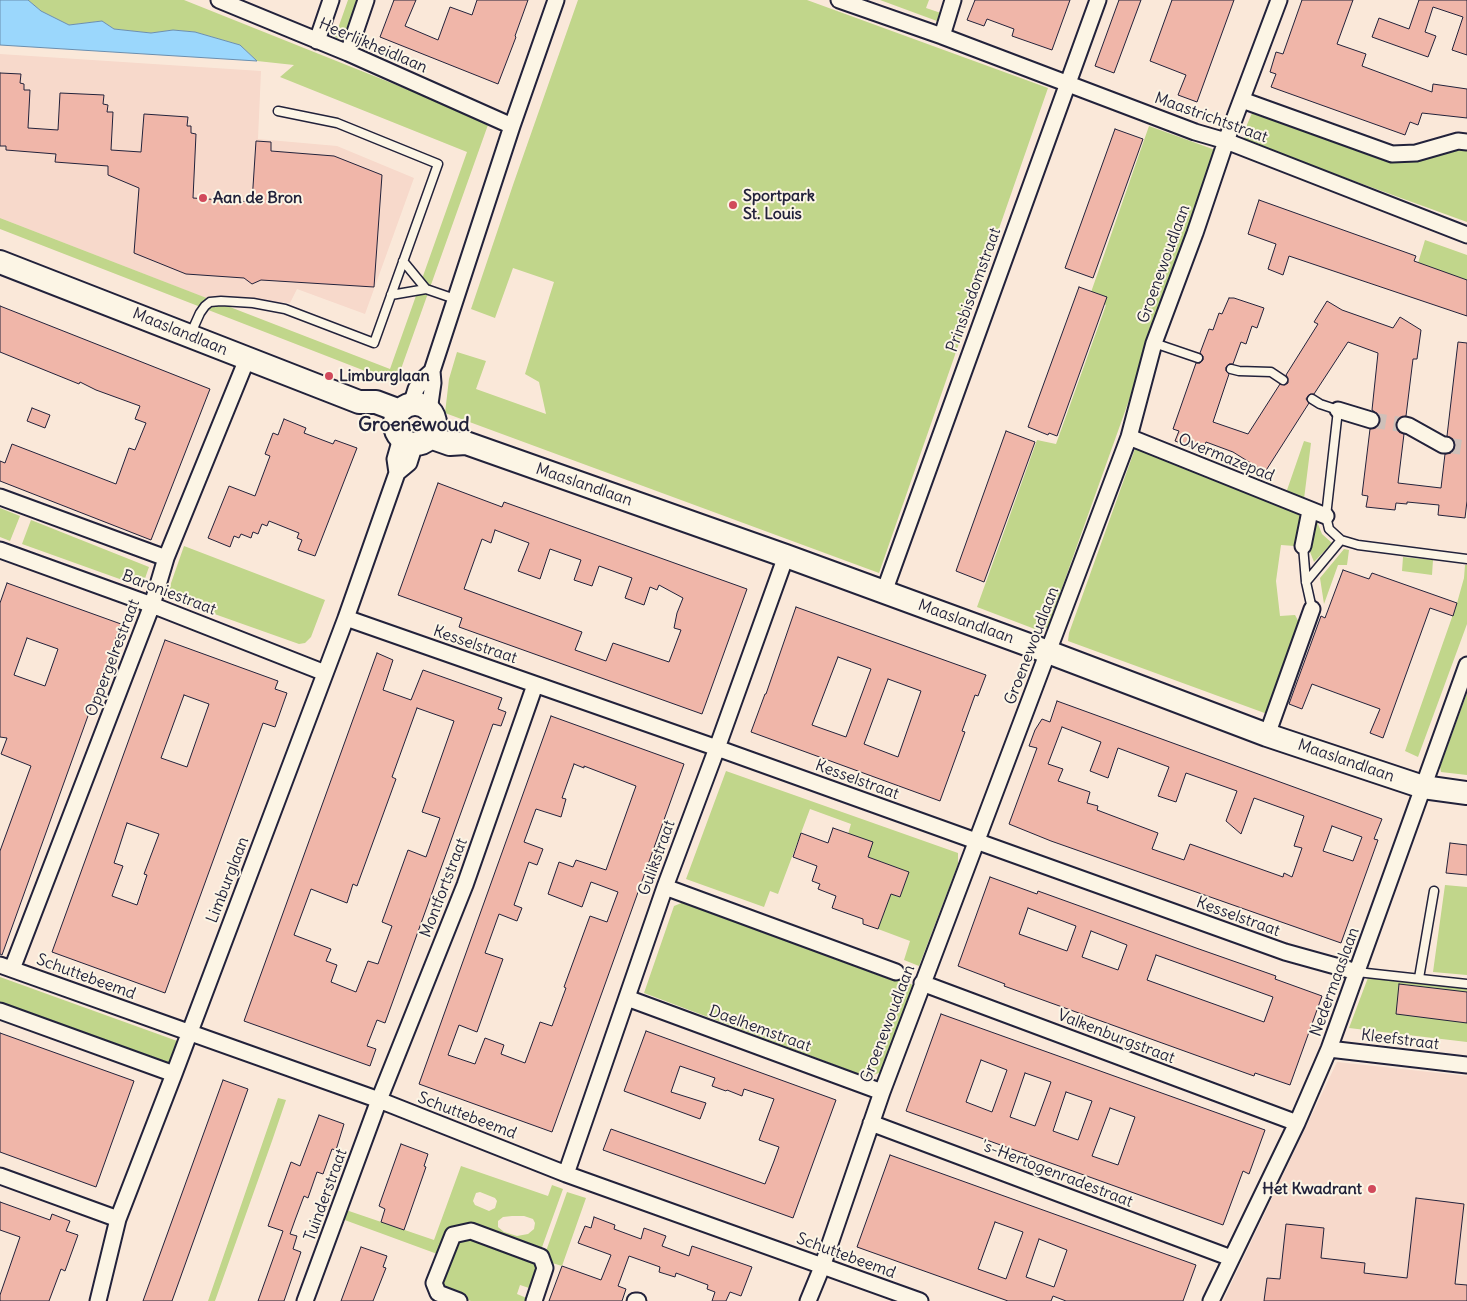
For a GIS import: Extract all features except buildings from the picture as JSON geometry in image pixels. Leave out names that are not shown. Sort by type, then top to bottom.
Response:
[{"type":"street","name":"Heerlijkheidlaan","points":[[219,0],[348,53],[512,126]]},
{"type":"street","points":[[317,41],[331,0]]},
{"type":"street","points":[[348,53],[366,0]]},
{"type":"street","name":"Limburglaan","points":[[98,1301],[118,1220],[346,618],[396,473],[395,459],[414,425],[433,383],[432,371],[455,299],[556,0]]},
{"type":"street","name":"Maastrichtstraat","points":[[839,0],[867,5],[1067,84],[1195,132],[1226,141],[1467,235]]},
{"type":"street","points":[[942,36],[953,0]]},
{"type":"street","name":"Prinsbisdomstraat","points":[[884,592],[1098,0]]},
{"type":"street","name":"Groenewoudlaan","points":[[808,1301],[822,1267],[871,1123],[922,983],[1129,437],[1154,343],[1195,233],[1226,141],[1279,0]]},
{"type":"street","name":"Maastrichtstraat","points":[[1242,100],[1392,154],[1416,153],[1458,141],[1467,142]]},
{"type":"street","name":"Maaslandlaan","points":[[0,262],[359,402],[373,415],[414,425],[450,444],[466,443],[786,556],[1267,735],[1423,788],[1467,793]]},
{"type":"street","name":"Oppergelrestraat","points":[[6,967],[152,605],[166,558],[247,359]]},
{"type":"street","points":[[1338,410],[1371,420]]},
{"type":"street","points":[[1405,425],[1446,445]]},
{"type":"street","name":"Overmazepad","points":[[1129,437],[1326,516]]},
{"type":"street","name":"Baroniestraat","points":[[0,497],[166,558]]},
{"type":"street","points":[[1303,546],[1310,510]]},
{"type":"street","name":"Baroniestraat","points":[[0,550],[152,605],[325,673]]},
{"type":"street","name":"Gulikstraat","points":[[566,1174],[664,887],[786,556]]},
{"type":"street","points":[[1267,735],[1312,610]]},
{"type":"street","name":"Kesselstraat","points":[[346,618],[716,748],[1285,952],[1357,972]]},
{"type":"street","name":"Nedermaaslaan","points":[[1211,1301],[1297,1124],[1329,1049],[1467,665]]},
{"type":"street","name":"Montfortstraat","points":[[379,1100],[465,885],[535,685]]},
{"type":"street","points":[[664,887],[896,972]]},
{"type":"street","name":"Schuttebeemd","points":[[6,967],[379,1100],[566,1174],[920,1301]]},
{"type":"street","name":"Valkenburgstraat","points":[[922,983],[1297,1124]]},
{"type":"street","name":"Daelhemstraat","points":[[626,998],[882,1092]]},
{"type":"street","points":[[0,1011],[174,1074]]},
{"type":"street","name":"Kleefstraat","points":[[1329,1049],[1467,1065]]},
{"type":"street","name":"Tuinderstraat","points":[[305,1301],[379,1100]]},
{"type":"street","name":"'s-Hertogenradestraat","points":[[871,1123],[1231,1258]]},
{"type":"street","points":[[0,1176],[118,1220]]},
{"type":"street","points":[[459,1301],[438,1293],[434,1283],[453,1235],[471,1231],[541,1257],[545,1268],[534,1301]]},
{"type":"lane","points":[[190,336],[200,313],[210,302],[221,300],[285,309],[374,343],[438,164],[337,123],[278,111]]},
{"type":"lane","points":[[403,261],[426,289]]},
{"type":"lane","points":[[391,295],[426,289],[455,299]]},
{"type":"lane","points":[[1154,343],[1198,358]]},
{"type":"lane","points":[[1231,369],[1239,372],[1271,372],[1283,380]]},
{"type":"lane","points":[[1312,398],[1320,404],[1338,410],[1326,516],[1329,529],[1341,540],[1358,545],[1467,559]]},
{"type":"lane","points":[[1306,582],[1341,540]]},
{"type":"lane","points":[[1303,546],[1306,582],[1312,610]]},
{"type":"lane","points":[[1419,978],[1434,891]]},
{"type":"lane","points":[[1357,972],[1467,984]]},
{"type":"shaded area","name":"Aan de Bron","points":[[0,54],[261,71],[258,139],[337,146],[414,178],[365,314],[297,289],[290,303],[206,298],[0,218]]},
{"type":"shaded area","name":"Het Kwadrant","points":[[1337,1062],[1467,1076],[1467,1301],[1223,1301]]},
{"type":"green space","points":[[28,0],[184,0],[489,122],[396,383],[0,229],[0,218],[390,369],[467,152],[280,77],[294,65],[257,61],[240,45],[195,32],[173,30],[151,33],[114,29],[102,21],[69,25],[41,11]]},
{"type":"green space","points":[[348,0],[365,0],[349,43],[335,37]]},
{"type":"green space","points":[[578,0],[807,0],[1048,88],[879,573],[445,413],[449,379],[457,352],[486,361],[476,389],[546,414],[539,382],[525,374],[554,282],[513,268],[495,318],[471,309]]},
{"type":"green space","points":[[880,0],[929,0],[926,8],[941,13],[937,21]]},
{"type":"green space","points":[[1252,113],[1386,159],[1410,161],[1467,148],[1467,222],[1244,141],[1246,127]]},
{"type":"green space","points":[[1149,126],[1218,151],[1048,627],[1040,631],[977,607],[1037,440],[1056,444],[1106,305],[1089,298]]},
{"type":"green space","points":[[1425,240],[1467,255],[1467,280],[1418,263]]},
{"type":"green space","points":[[1304,441],[1311,443],[1304,499],[1286,493]]},
{"type":"green space","points":[[1136,446],[1316,519],[1322,534],[1332,543],[1314,562],[1308,547],[1281,545],[1276,581],[1280,616],[1295,615],[1301,626],[1270,715],[1068,641],[1069,633]]},
{"type":"green space","points":[[0,508],[20,516],[10,541],[0,537]]},
{"type":"green space","points":[[31,520],[149,567],[142,587],[22,544]]},
{"type":"green space","points":[[184,546],[325,600],[311,637],[305,643],[299,644],[175,600],[169,593],[170,586]]},
{"type":"green space","points":[[1344,549],[1349,550],[1347,565],[1338,565],[1324,604],[1320,578]]},
{"type":"green space","points":[[1403,557],[1433,560],[1432,575],[1402,571]]},
{"type":"green space","points":[[1465,565],[1467,565],[1467,624],[1418,757],[1405,751],[1457,603],[1464,578]]},
{"type":"green space","points":[[1467,693],[1467,775],[1441,772],[1440,767]]},
{"type":"green space","points":[[726,771],[958,853],[958,864],[919,966],[904,960],[910,941],[878,929],[882,918],[878,916],[887,892],[900,897],[909,872],[868,857],[848,834],[851,824],[810,809],[778,894],[770,891],[764,907],[686,879]]},
{"type":"green space","points":[[1445,885],[1467,887],[1467,975],[1433,972]]},
{"type":"green space","points":[[684,902],[913,985],[882,1072],[867,1077],[644,993],[674,906]]},
{"type":"green space","points":[[1369,975],[1467,986],[1467,1042],[1349,1028]]},
{"type":"green space","points":[[0,977],[180,1042],[171,1065],[0,1003]]},
{"type":"green space","points":[[278,1098],[286,1100],[272,1141],[215,1301],[208,1301]]},
{"type":"green space","points":[[461,1166],[548,1196],[552,1185],[563,1189],[541,1250],[472,1225],[440,1255],[342,1219],[346,1210],[434,1240]],"holes":[[[480,1192],[495,1198],[497,1201],[495,1208],[489,1211],[475,1205],[473,1201],[476,1193]],[[524,1216],[533,1219],[535,1223],[534,1229],[528,1234],[517,1236],[504,1232],[498,1227],[498,1221],[503,1217]]]},
{"type":"green space","points":[[567,1192],[586,1198],[562,1266],[549,1262],[545,1254]]},
{"type":"green space","points":[[471,1236],[535,1259],[540,1267],[532,1289],[520,1285],[517,1294],[529,1299],[528,1301],[471,1301],[444,1291],[439,1281],[455,1240]]},
{"type":"water","points":[[0,0],[28,0],[41,11],[69,25],[102,21],[114,29],[151,33],[173,30],[195,32],[240,45],[257,61],[0,45]]},
{"type":"tunnel","points":[[1371,420],[1405,425]]},
{"type":"tunnel","points":[[1446,445],[1467,448]]},
{"type":"place","name":"Aan de Bron","points":[[203,198]]},
{"type":"place","name":"Sportpark St. Louis","points":[[733,205]]},
{"type":"place","name":"Limburglaan","points":[[329,376]]},
{"type":"place","name":"Het Kwadrant","points":[[1372,1189]]},
{"type":"district","name":"Groenewoud","points":[[414,426]]}]
